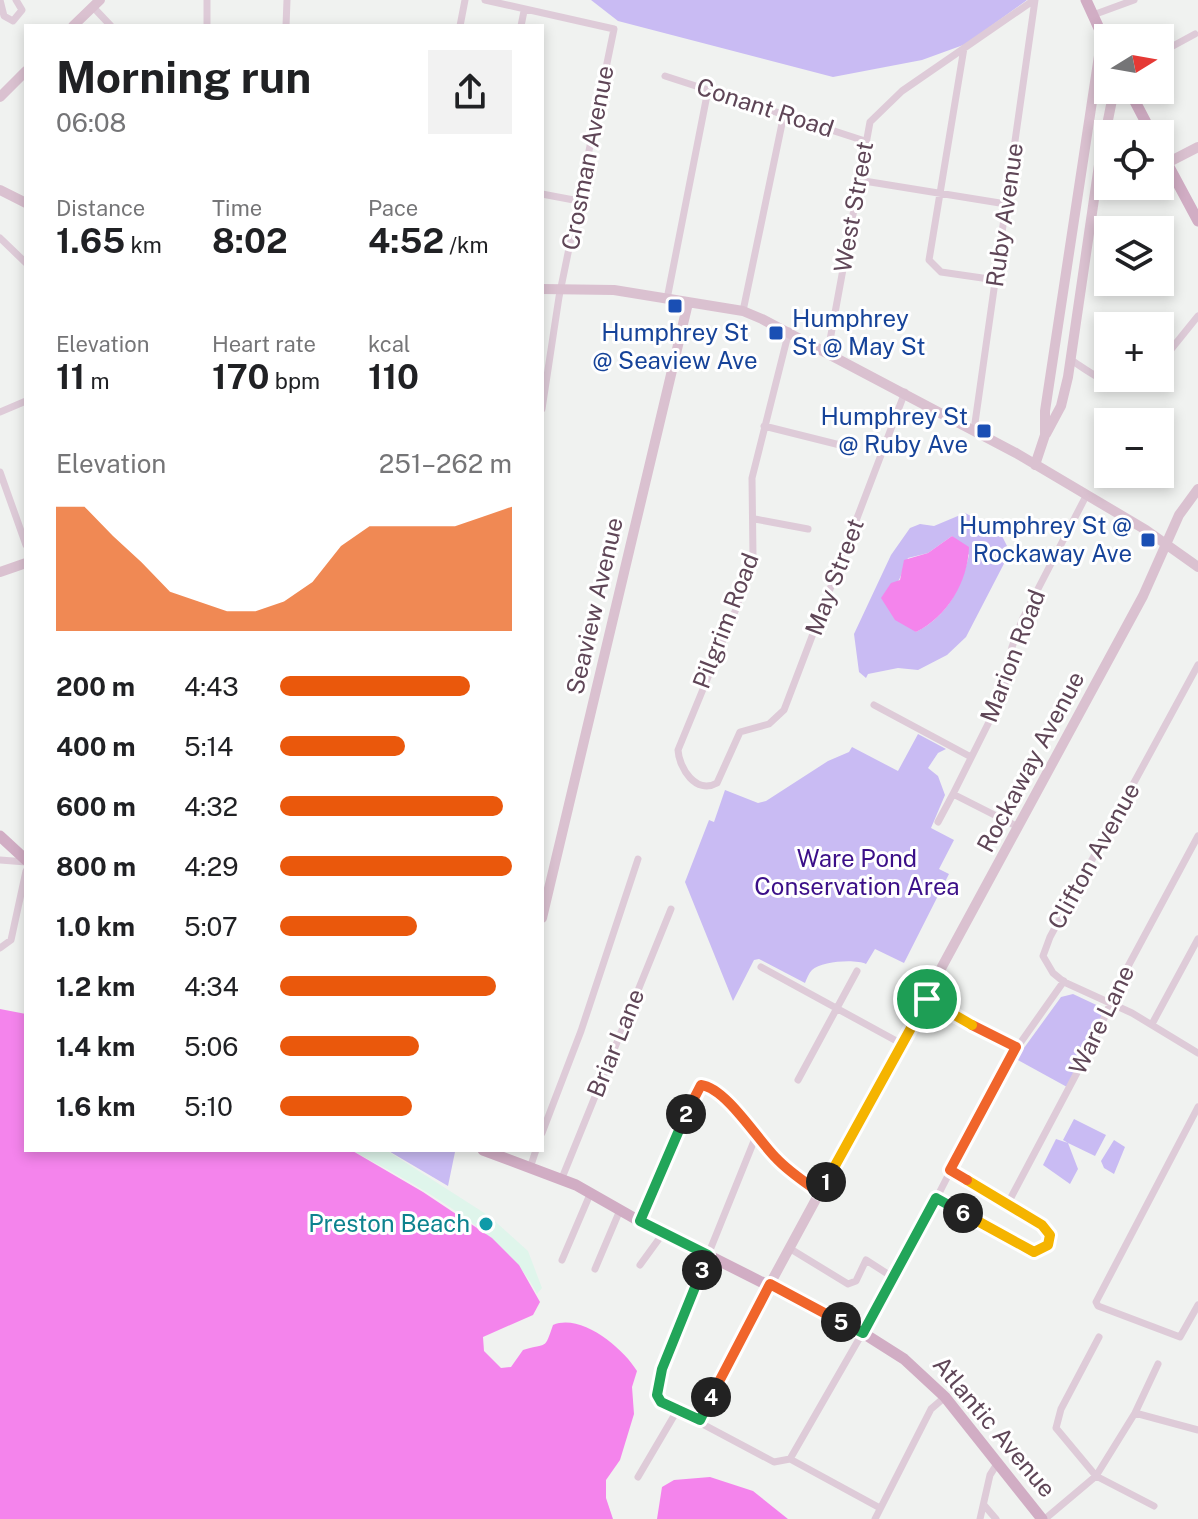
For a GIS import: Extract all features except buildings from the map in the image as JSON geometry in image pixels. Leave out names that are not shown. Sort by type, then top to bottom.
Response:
[{"type":"main road","points":[[1086,0],[1097,24]]},
{"type":"main road","points":[[75,24],[97,3]]},
{"type":"main road","points":[[0,97],[24,73]]},
{"type":"main road","points":[[1045,435],[1094,86]]},
{"type":"main road","points":[[1174,159],[1198,147]]},
{"type":"main road","points":[[1174,176],[1198,221]]},
{"type":"main road","points":[[0,190],[24,202]]},
{"type":"main road","points":[[1035,465],[1045,435],[1061,406],[1071,360],[1094,199]]},
{"type":"main road","points":[[544,289],[614,290],[743,311],[828,351],[974,430],[1168,544],[1198,567]]},
{"type":"main road","name":"Seaview Avenue","points":[[544,910],[688,303]]},
{"type":"main road","name":"Rockaway Avenue","points":[[770,1284],[927,999],[1168,544],[1179,515],[1198,489]]},
{"type":"main road","points":[[0,572],[24,564]]},
{"type":"main road","points":[[0,836],[24,859]]},
{"type":"main road","points":[[0,847],[11,856],[24,860]]},
{"type":"main road","name":"Atlantic Avenue","points":[[491,1152],[531,1165],[591,1192],[640,1221],[863,1333],[918,1369],[945,1397],[1043,1519]]},
{"type":"street","points":[[0,0],[4,16],[13,21],[22,10],[16,0]]},
{"type":"street","points":[[207,0],[207,24]]},
{"type":"street","points":[[286,24],[287,0]]},
{"type":"street","points":[[460,24],[465,0]]},
{"type":"street","points":[[485,0],[524,11],[521,24]]},
{"type":"street","name":"West Street","points":[[828,351],[870,122],[881,108],[1035,0]]},
{"type":"street","name":"Ruby Avenue","points":[[974,430],[1035,0]]},
{"type":"street","points":[[1093,15],[1134,0]]},
{"type":"street","points":[[97,3],[110,24]]},
{"type":"street","name":"Crosman Avenue","points":[[524,11],[614,29],[545,371]]},
{"type":"street","points":[[1174,45],[1195,34]]},
{"type":"street","points":[[964,48],[931,250],[932,266],[948,274],[996,280]]},
{"type":"street","name":"Conant Road","points":[[665,76],[865,141]]},
{"type":"street","points":[[667,299],[708,90]]},
{"type":"street","points":[[743,311],[784,114]]},
{"type":"street","points":[[1082,162],[1094,164]]},
{"type":"street","points":[[858,180],[1006,204]]},
{"type":"street","points":[[544,194],[579,201]]},
{"type":"street","points":[[0,238],[24,261]]},
{"type":"street","points":[[1174,346],[1198,316]]},
{"type":"street","points":[[1059,319],[1076,322]]},
{"type":"street","name":"Pilgrim Road","points":[[738,735],[717,783],[711,787],[693,780],[682,767],[678,750],[680,740],[736,609],[753,556],[755,519],[750,492],[789,331]]},
{"type":"street","points":[[1071,360],[1094,373]]},
{"type":"street","name":"May Street","points":[[738,735],[769,724],[784,710],[905,392]]},
{"type":"street","points":[[0,412],[24,402]]},
{"type":"street","points":[[764,426],[840,445]]},
{"type":"street","points":[[0,472],[24,539]]},
{"type":"street","name":"Marion Road","points":[[938,822],[1003,694],[1010,656],[1023,618],[1086,496]]},
{"type":"street","points":[[755,519],[808,529]]},
{"type":"street","name":"Clifton Avenue","points":[[1064,981],[1043,959],[1050,937],[1198,665]]},
{"type":"street","points":[[874,705],[971,757]]},
{"type":"street","points":[[953,794],[1018,827]]},
{"type":"street","name":"Ware Lane","points":[[1007,1205],[1198,836]]},
{"type":"street","points":[[544,1128],[581,1031],[638,859]]},
{"type":"street","points":[[0,860],[24,861]]},
{"type":"street","points":[[0,948],[11,940],[24,880]]},
{"type":"street","name":"Briar Lane","points":[[562,1178],[671,909]]},
{"type":"street","points":[[1152,1024],[1198,939]]},
{"type":"street","points":[[761,967],[902,1044]]},
{"type":"street","points":[[798,1080],[857,971]]},
{"type":"street","points":[[790,1459],[894,1278],[1016,1047],[1064,981],[1152,1024],[1198,1053]]},
{"type":"street","points":[[927,999],[1016,1047]]},
{"type":"street","points":[[640,1221],[701,1085],[709,1086],[727,1100],[778,1160],[820,1193]]},
{"type":"street","points":[[1198,1107],[1097,1304],[1179,1337],[1198,1305]]},
{"type":"street","points":[[756,1136],[662,1369],[657,1393],[661,1402],[774,1462],[790,1459],[880,1508]]},
{"type":"street","points":[[531,1165],[535,1152]]},
{"type":"street","points":[[936,1198],[1028,1250],[1044,1250],[1049,1240],[1048,1230],[950,1170]]},
{"type":"street","points":[[562,1260],[591,1192]]},
{"type":"street","points":[[595,1269],[620,1210]]},
{"type":"street","points":[[640,1265],[664,1232]]},
{"type":"street","points":[[789,1248],[848,1284],[856,1281],[866,1260],[894,1278]]},
{"type":"street","name":"Rockaway Avenue","points":[[700,1420],[770,1284]]},
{"type":"street","points":[[1099,1337],[1061,1409],[1056,1428],[1096,1476],[1154,1506]]},
{"type":"street","points":[[1043,1519],[1096,1476],[1135,1413],[1158,1364]]},
{"type":"street","points":[[875,1519],[931,1409],[945,1397]]},
{"type":"street","points":[[638,1477],[678,1409]]},
{"type":"street","points":[[1135,1413],[1198,1430]]},
{"type":"street","points":[[980,1519],[990,1475],[997,1464]]},
{"type":"street","points":[[984,1505],[996,1519]]},
{"type":"green space","points":[[591,0],[1027,0],[966,44],[922,60],[833,77],[618,21]]},
{"type":"green space","points":[[965,513],[999,530],[1010,552],[966,637],[947,655],[918,670],[898,668],[868,674],[866,678],[859,672],[854,634],[891,555],[910,528],[920,524],[934,526]],"holes":[[[952,536],[969,555],[952,600],[937,618],[916,632],[882,599],[899,580],[908,558],[928,553]]]},
{"type":"green space","name":"Ware Pond Conservation Area","points":[[918,734],[946,749],[938,753],[928,768],[938,776],[945,795],[931,828],[954,840],[939,869],[949,874],[904,963],[875,949],[866,964],[847,961],[816,967],[805,983],[759,959],[754,960],[733,1001],[685,882],[709,820],[714,822],[725,790],[758,803],[766,801],[828,761],[849,752],[852,747],[898,771]]},
{"type":"green space","points":[[1073,994],[1105,1009],[1067,1087],[1016,1059],[1061,997]]},
{"type":"green space","points":[[1074,1119],[1106,1135],[1095,1156],[1063,1140]]},
{"type":"green space","points":[[1056,1139],[1068,1143],[1078,1169],[1070,1184],[1043,1165]]},
{"type":"green space","points":[[1114,1140],[1125,1147],[1114,1174],[1104,1168],[1101,1161]]},
{"type":"green space","points":[[390,1152],[455,1152],[448,1186]]},
{"type":"sand","name":"Preston Beach","points":[[355,1152],[389,1152],[489,1216],[528,1251],[542,1288],[537,1294],[504,1250],[481,1230],[401,1177]]},
{"type":"shaded area","points":[[952,536],[969,547],[965,573],[946,608],[916,632],[895,620],[881,598],[891,583],[900,580],[904,560],[928,553]]},
{"type":"shaded area","points":[[0,1009],[24,1014],[24,1152],[354,1152],[423,1192],[492,1238],[519,1265],[540,1302],[533,1315],[483,1337],[484,1351],[501,1368],[511,1367],[523,1350],[544,1344],[553,1325],[564,1323],[588,1328],[600,1335],[622,1352],[637,1371],[632,1387],[634,1414],[620,1460],[606,1480],[606,1498],[613,1519],[0,1519]]},
{"type":"shaded area","points":[[710,1477],[753,1491],[788,1519],[657,1519],[662,1487],[674,1480]]},
{"type":"place","name":"Humphrey St @ Seaview Ave","points":[[675,306]]},
{"type":"place","name":"Humphrey St @ May St","points":[[776,333]]},
{"type":"place","name":"Humphrey St @ Ruby Ave","points":[[984,431]]},
{"type":"place","name":"Humphrey St @ Rockaway Ave","points":[[1148,540]]},
{"type":"place","name":"Preston Beach","points":[[486,1224]]},
{"type":"route","points":[[927,999],[1016,1047],[950,1170],[1042,1225],[1050,1235],[1048,1245],[1044,1250],[1028,1250],[936,1198],[863,1333],[770,1284],[700,1420],[661,1402],[657,1395],[657,1383],[708,1255],[640,1221],[693,1096],[701,1085],[709,1086],[727,1100],[778,1160],[820,1193],[927,999]]}]
